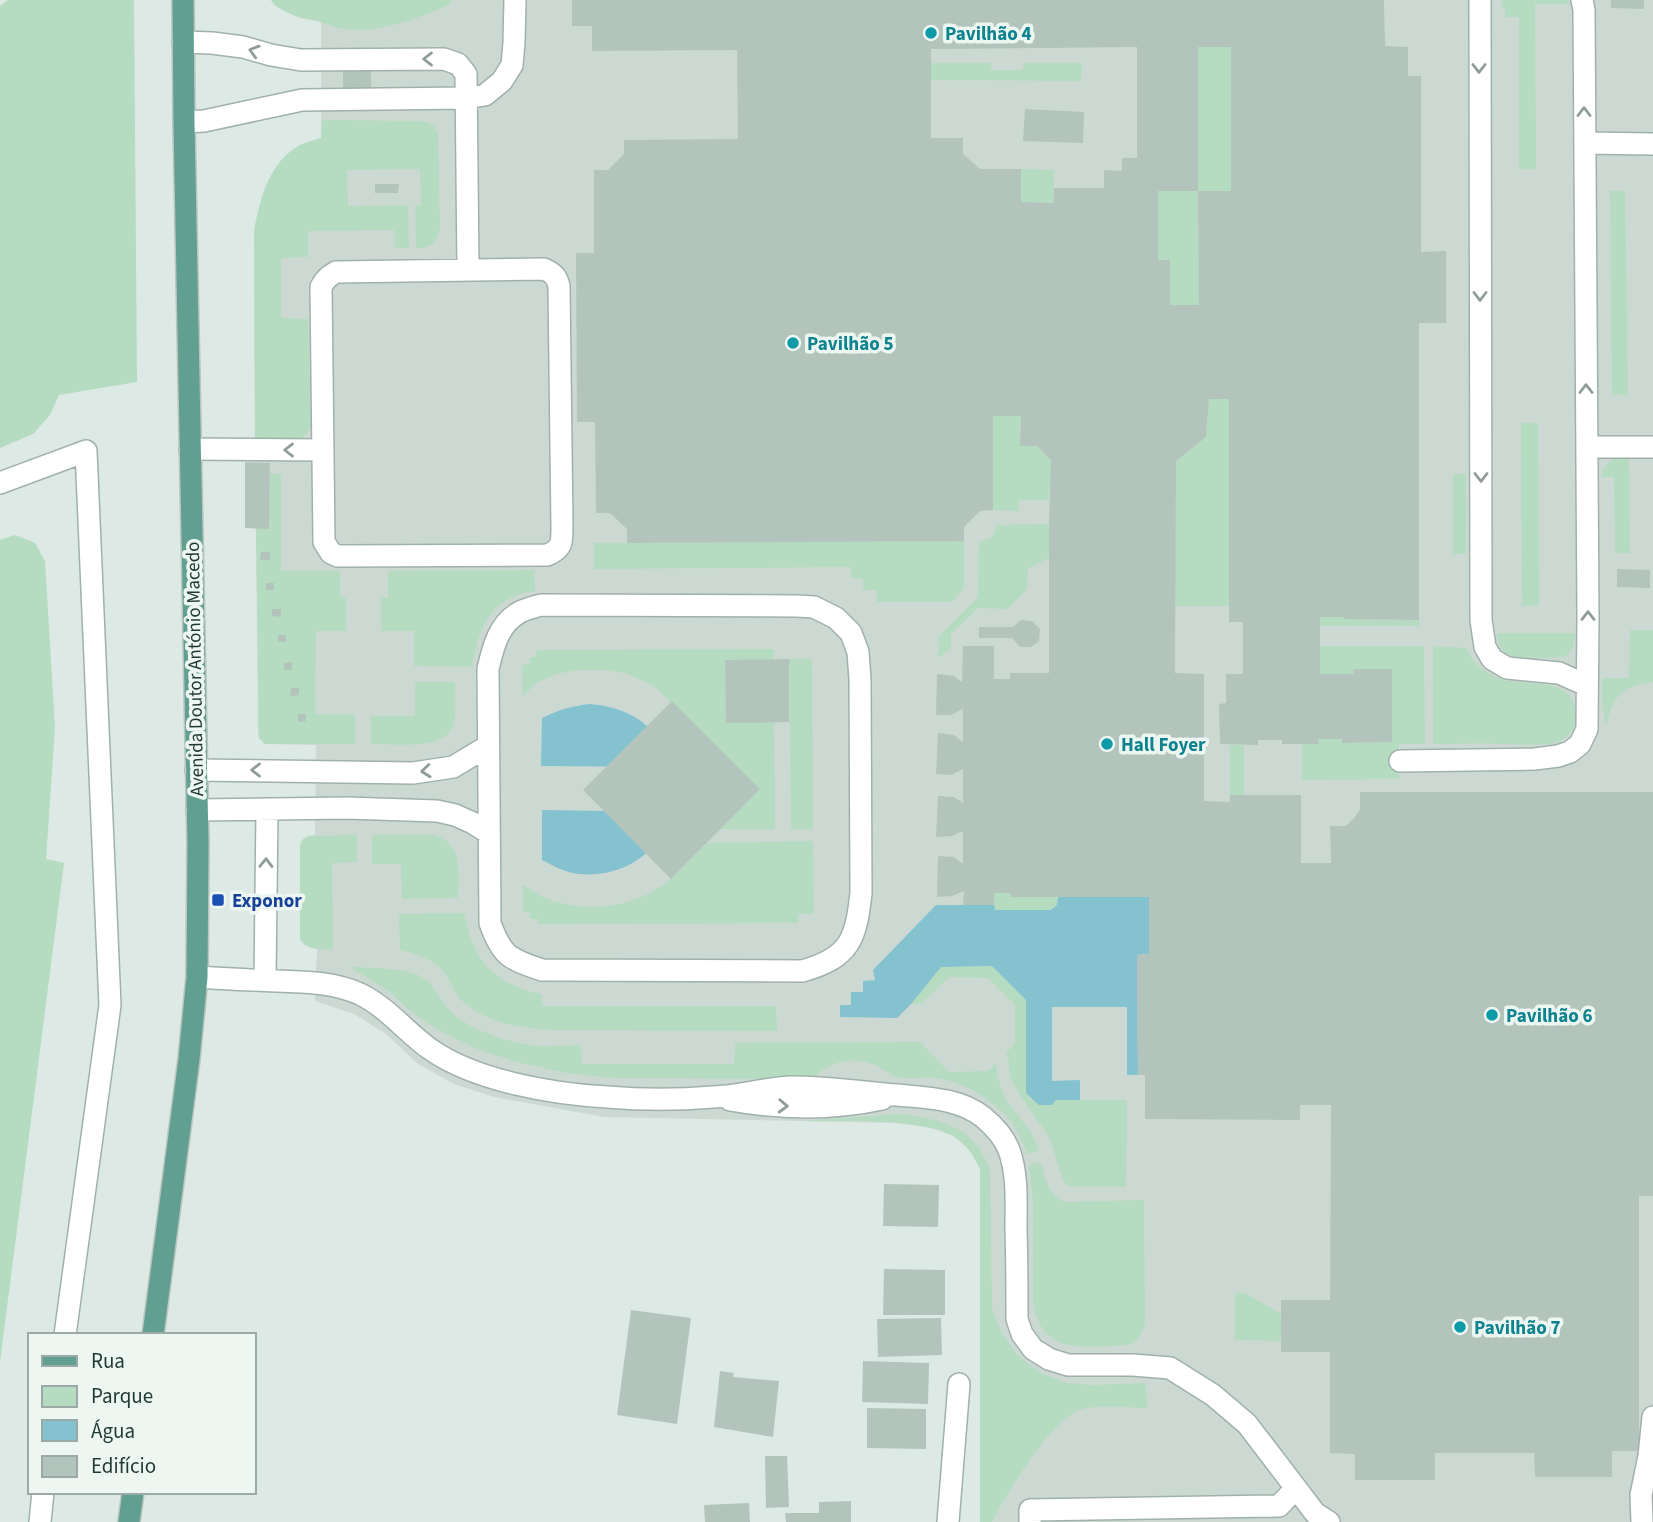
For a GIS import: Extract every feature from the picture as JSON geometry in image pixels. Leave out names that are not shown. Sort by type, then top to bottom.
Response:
[{"type":"main road","name":"Avenida Doutor António Macedo","points":[[153,1333],[197,977],[197,770],[183,0]]},
{"type":"main road","points":[[129,1522],[133,1494]]},
{"type":"street","points":[[184,122],[204,121],[302,100],[466,98],[485,95],[502,80],[512,65],[515,0]]},
{"type":"street","points":[[1480,0],[1481,620],[1485,647],[1492,659],[1507,668],[1559,673],[1586,685]]},
{"type":"street","points":[[1399,761],[1535,759],[1558,756],[1570,752],[1580,744],[1587,729],[1582,0]]},
{"type":"street","points":[[183,42],[243,47],[301,60],[444,59],[458,64],[466,74],[468,270]]},
{"type":"street","points":[[1585,143],[1653,144]]},
{"type":"street","points":[[544,269],[552,272],[557,279],[562,528],[560,547],[547,555],[338,556],[331,553],[324,542],[321,287],[330,275],[336,272],[468,270],[544,269]]},
{"type":"street","points":[[1587,447],[1653,447]]},
{"type":"street","points":[[190,449],[323,450]]},
{"type":"street","points":[[0,482],[86,451],[110,1005],[65,1333]]},
{"type":"street","points":[[541,605],[814,607],[836,618],[851,634],[858,652],[860,679],[861,893],[858,921],[850,942],[838,955],[821,966],[802,971],[542,970],[514,960],[497,943],[490,923],[489,834],[488,669],[493,647],[504,626],[519,613],[541,605]]},
{"type":"street","points":[[197,770],[413,773],[453,767],[488,746]]},
{"type":"street","points":[[197,810],[346,808],[436,811],[455,815],[489,834]]},
{"type":"street","points":[[265,980],[267,809]]},
{"type":"street","points":[[197,977],[336,986],[360,994],[386,1010],[433,1052],[459,1065],[494,1079],[545,1089],[606,1097],[716,1097],[760,1105],[852,1105],[898,1095],[960,1104],[981,1115],[998,1130],[1013,1163],[1016,1191],[1017,1319],[1022,1334],[1033,1349],[1049,1359],[1068,1365],[1170,1368],[1213,1395],[1247,1424],[1315,1513],[1329,1522]]},
{"type":"street","points":[[948,1522],[958,1384]]},
{"type":"street","points":[[1642,1522],[1641,1495],[1653,1417]]},
{"type":"street","points":[[1030,1522],[1030,1510],[1279,1514],[1296,1488]]},
{"type":"street","points":[[40,1522],[44,1494]]},
{"type":"shaded area","points":[[271,0],[1653,0],[1653,1522],[980,1522],[980,1169],[972,1153],[954,1136],[931,1128],[896,1123],[604,1117],[494,1097],[454,1084],[418,1064],[386,1034],[354,1014],[315,1001],[317,949],[304,945],[300,939],[300,845],[305,837],[315,835],[316,745],[265,744],[258,733],[256,528],[269,528],[270,463],[255,462],[254,231],[266,185],[282,159],[300,145],[321,138],[321,22],[299,18],[275,6]]},
{"type":"green space","points":[[8,0],[134,0],[137,382],[59,395],[50,415],[33,434],[0,448],[0,6]]},
{"type":"green space","points":[[271,0],[453,0],[449,5],[396,24],[353,30],[290,14]]},
{"type":"green space","points":[[1503,0],[1568,0],[1570,4],[1535,4],[1536,169],[1519,169],[1519,17],[1505,17],[1506,9],[1501,8]]},
{"type":"green space","points":[[1198,47],[1231,47],[1231,191],[1198,191],[1199,305],[1170,305],[1170,261],[1158,260],[1158,191],[1198,190]]},
{"type":"green space","points":[[931,63],[991,63],[991,70],[1023,70],[1024,63],[1082,63],[1081,81],[931,80]]},
{"type":"green space","points":[[322,120],[420,121],[433,126],[438,134],[440,228],[433,244],[416,248],[415,205],[421,205],[420,169],[347,170],[348,206],[408,205],[409,248],[395,248],[394,230],[308,231],[308,257],[281,258],[281,318],[308,319],[311,425],[300,440],[255,443],[256,219],[273,171],[289,152],[302,144],[321,138]]},
{"type":"green space","points":[[1021,169],[1054,170],[1054,203],[1021,202]]},
{"type":"green space","points":[[1610,191],[1625,191],[1628,395],[1612,395]]},
{"type":"green space","points":[[1209,399],[1229,399],[1229,606],[1175,606],[1176,461],[1206,437]]},
{"type":"green space","points":[[993,416],[1021,416],[1020,446],[1037,446],[1051,460],[1049,500],[1019,500],[1019,511],[993,510]]},
{"type":"green space","points":[[1521,423],[1538,423],[1539,605],[1522,606]]},
{"type":"green space","points":[[1629,454],[1630,553],[1615,553],[1614,477],[1601,477],[1611,461]]},
{"type":"green space","points":[[270,474],[281,474],[281,571],[340,571],[340,597],[346,598],[346,631],[316,631],[315,714],[355,715],[355,744],[265,744],[259,738],[256,528],[269,528]]},
{"type":"green space","points":[[1453,474],[1466,474],[1466,554],[1453,554]]},
{"type":"green space","points":[[1049,524],[1049,558],[1028,568],[1027,589],[1008,609],[978,608],[951,634],[951,648],[938,658],[939,636],[978,597],[979,541],[992,537],[996,525]]},
{"type":"green space","points":[[15,535],[35,543],[45,561],[55,728],[46,859],[64,863],[0,1362],[0,540]]},
{"type":"green space","points":[[964,541],[964,588],[952,602],[877,602],[876,590],[863,590],[863,579],[851,578],[851,567],[594,569],[594,543]]},
{"type":"green space","points":[[534,570],[535,591],[507,600],[489,616],[478,639],[472,667],[414,666],[414,631],[381,631],[381,598],[388,598],[388,571]]},
{"type":"green space","points":[[1320,617],[1419,620],[1419,626],[1320,626]]},
{"type":"green space","points":[[1630,630],[1653,630],[1653,682],[1633,686],[1620,694],[1612,707],[1606,726],[1602,678],[1629,678]]},
{"type":"green space","points":[[1497,633],[1575,633],[1572,650],[1567,655],[1538,658],[1518,657],[1503,651]]},
{"type":"green space","points":[[1320,646],[1424,646],[1425,744],[1399,744],[1399,779],[1302,780],[1302,744],[1318,744],[1318,739],[1342,739],[1342,743],[1392,742],[1392,670],[1354,669],[1353,674],[1320,674]]},
{"type":"green space","points":[[1433,646],[1466,648],[1480,667],[1501,679],[1544,684],[1564,691],[1575,708],[1572,731],[1562,740],[1544,744],[1433,744]]},
{"type":"green space","points":[[774,649],[774,659],[725,661],[726,722],[774,722],[775,829],[720,829],[760,789],[654,686],[625,673],[579,670],[556,674],[538,682],[522,696],[522,665],[530,664],[530,657],[536,657],[537,650]]},
{"type":"green space","points":[[789,659],[812,659],[813,829],[791,829]]},
{"type":"green space","points":[[415,682],[455,682],[454,721],[448,734],[428,743],[371,744],[371,716],[415,716]]},
{"type":"green space","points":[[1230,745],[1244,745],[1244,795],[1230,795]]},
{"type":"green space","points":[[357,835],[357,862],[332,863],[333,949],[310,947],[300,939],[302,840],[309,836]]},
{"type":"green space","points":[[372,835],[433,835],[450,844],[457,860],[458,898],[402,899],[401,864],[372,864]]},
{"type":"green space","points":[[813,841],[814,914],[798,914],[798,923],[538,924],[538,919],[530,919],[530,912],[523,912],[523,885],[541,896],[569,905],[614,905],[642,897],[662,885],[707,843]]},
{"type":"green space","points":[[994,893],[1058,897],[1057,905],[1052,910],[994,910]]},
{"type":"green space","points":[[465,913],[473,945],[489,968],[511,984],[542,995],[542,1006],[776,1006],[777,1031],[553,1030],[516,1026],[493,1020],[461,1000],[443,970],[437,965],[426,958],[400,950],[399,914]]},
{"type":"green space","points":[[992,966],[1026,1000],[1026,1093],[1040,1105],[1052,1105],[1056,1100],[1127,1100],[1126,1187],[1071,1187],[1063,1180],[1049,1137],[1010,1077],[1006,1053],[1015,1043],[1015,1005],[988,978],[949,977],[921,1004],[911,1004],[941,967]]},
{"type":"green space","points":[[350,967],[389,969],[418,975],[429,982],[452,1013],[471,1026],[520,1043],[543,1046],[581,1045],[582,1064],[734,1064],[735,1043],[920,1042],[949,1072],[988,1071],[996,1063],[1003,1094],[1031,1132],[1039,1151],[1027,1154],[1018,1132],[1003,1112],[966,1087],[935,1078],[897,1077],[865,1062],[840,1062],[825,1068],[814,1079],[612,1078],[566,1073],[517,1062],[482,1051],[427,1023],[390,992]]},
{"type":"green space","points":[[901,1114],[943,1122],[954,1127],[975,1143],[983,1154],[990,1169],[992,1308],[1001,1332],[1018,1356],[1041,1373],[1067,1383],[1145,1383],[1148,1408],[1093,1407],[1077,1411],[1066,1418],[1029,1461],[992,1522],[980,1522],[980,1169],[962,1142],[938,1130],[900,1123],[802,1121]]},
{"type":"green space","points":[[1041,1162],[1051,1191],[1065,1202],[1144,1200],[1145,1323],[1140,1336],[1129,1345],[1068,1345],[1045,1332],[1037,1319],[1033,1301],[1033,1203],[1029,1165]]},
{"type":"green space","points":[[1235,1293],[1245,1293],[1281,1314],[1281,1341],[1235,1340]]},
{"type":"water","points":[[590,704],[622,711],[644,723],[656,737],[672,767],[541,766],[542,718],[565,709]]},
{"type":"water","points":[[542,810],[672,812],[656,842],[642,857],[614,871],[583,874],[565,871],[542,860]]},
{"type":"water","points":[[1058,897],[1149,897],[1149,954],[1137,955],[1138,1075],[1127,1075],[1127,1007],[1052,1007],[1052,1081],[1080,1080],[1080,1100],[1056,1100],[1052,1105],[1039,1105],[1026,1093],[1026,1000],[992,966],[941,967],[897,1018],[840,1017],[840,1005],[851,1005],[851,992],[863,992],[863,981],[875,980],[873,970],[936,905],[994,905],[995,910],[1051,910],[1057,905]]},
{"type":"building","points":[[572,0],[1384,0],[1385,46],[1408,47],[1408,76],[1421,76],[1421,252],[1446,251],[1446,323],[1419,323],[1419,620],[1320,617],[1320,674],[1353,674],[1354,669],[1392,669],[1392,742],[1342,743],[1342,739],[1318,739],[1319,744],[1282,744],[1282,740],[1258,740],[1258,745],[1220,744],[1219,704],[1226,703],[1226,674],[1243,674],[1243,622],[1229,622],[1229,399],[1209,399],[1206,437],[1176,461],[1175,673],[1204,674],[1204,801],[1230,802],[1230,795],[1301,795],[1301,863],[1331,863],[1330,826],[1346,826],[1353,819],[1360,810],[1360,792],[1653,792],[1653,1196],[1639,1196],[1639,1451],[1612,1451],[1612,1477],[1535,1477],[1534,1453],[1435,1453],[1435,1480],[1355,1480],[1355,1454],[1330,1453],[1330,1352],[1281,1352],[1281,1300],[1330,1300],[1331,1105],[1300,1105],[1300,1120],[1145,1119],[1145,1075],[1138,1075],[1137,955],[1149,954],[1149,897],[1010,897],[1011,893],[994,893],[994,905],[963,905],[964,891],[952,896],[937,897],[938,856],[954,857],[963,864],[963,831],[952,836],[936,837],[938,796],[954,797],[963,803],[963,769],[951,775],[936,774],[938,733],[954,735],[963,742],[963,709],[951,715],[936,715],[937,674],[954,676],[962,682],[963,646],[994,646],[994,679],[1010,679],[1010,673],[1049,673],[1051,460],[1037,446],[1020,446],[1021,416],[993,416],[993,510],[980,511],[964,527],[964,541],[627,543],[627,529],[610,513],[596,513],[595,422],[577,422],[576,253],[594,253],[594,170],[608,170],[624,154],[624,140],[738,139],[737,50],[592,51],[592,26],[572,26]],"holes":[[[1137,47],[1137,158],[1122,158],[1122,171],[1104,170],[1104,188],[1054,188],[1054,203],[1021,202],[1021,169],[980,169],[963,154],[963,138],[931,138],[931,49]],[[1198,47],[1231,47],[1231,191],[1198,191]],[[1158,191],[1198,191],[1199,305],[1170,305],[1170,260],[1158,260]]]},
{"type":"building","points":[[1611,0],[1644,0],[1644,9],[1611,8]]},
{"type":"building","points":[[343,68],[371,68],[371,88],[343,88]]},
{"type":"building","points":[[1025,109],[1084,112],[1083,143],[1023,141]]},
{"type":"building","points":[[375,184],[399,184],[398,193],[375,193]]},
{"type":"building","points":[[245,462],[270,463],[269,529],[245,528]]},
{"type":"building","points":[[261,552],[270,552],[270,560],[260,560]]},
{"type":"building","points":[[1617,569],[1650,570],[1650,588],[1617,587]]},
{"type":"building","points":[[266,583],[274,583],[274,590],[266,590]]},
{"type":"building","points":[[272,609],[281,609],[281,617],[272,616]]},
{"type":"building","points":[[1021,620],[1032,621],[1040,629],[1039,641],[1031,647],[1020,647],[1012,638],[979,638],[979,627],[1013,627]]},
{"type":"building","points":[[278,635],[286,635],[286,642],[278,642]]},
{"type":"building","points":[[789,659],[789,722],[726,723],[725,660]]},
{"type":"building","points":[[292,662],[292,670],[284,670],[284,663]]},
{"type":"building","points":[[291,688],[299,688],[299,695],[290,696]]},
{"type":"building","points":[[672,701],[760,789],[671,879],[583,790]]},
{"type":"building","points":[[298,714],[306,714],[306,721],[298,722]]},
{"type":"building","points":[[884,1184],[939,1185],[938,1227],[883,1226]]},
{"type":"building","points":[[884,1269],[945,1270],[945,1315],[883,1315]]},
{"type":"building","points":[[631,1310],[691,1318],[677,1424],[617,1415]]},
{"type":"building","points":[[941,1318],[942,1355],[878,1357],[877,1319]]},
{"type":"building","points":[[863,1361],[929,1363],[928,1404],[862,1402]]},
{"type":"building","points":[[720,1371],[734,1373],[733,1377],[779,1381],[773,1437],[714,1427]]},
{"type":"building","points":[[867,1408],[926,1409],[926,1449],[867,1448]]},
{"type":"building","points":[[765,1456],[787,1456],[789,1507],[766,1508]]},
{"type":"building","points":[[851,1501],[851,1522],[786,1522],[785,1513],[819,1513],[819,1502]]},
{"type":"building","points":[[749,1503],[750,1522],[705,1522],[704,1505]]},
{"type":"place","name":"Pavilhão 4","points":[[931,33]]},
{"type":"place","name":"Pavilhão 5","points":[[793,343]]},
{"type":"place","name":"Hall Foyer","points":[[1107,744]]},
{"type":"place","name":"Exponor","points":[[218,900]]},
{"type":"place","name":"Pavilhão 6","points":[[1492,1015]]},
{"type":"place","name":"Pavilhão 7","points":[[1460,1327]]}]
